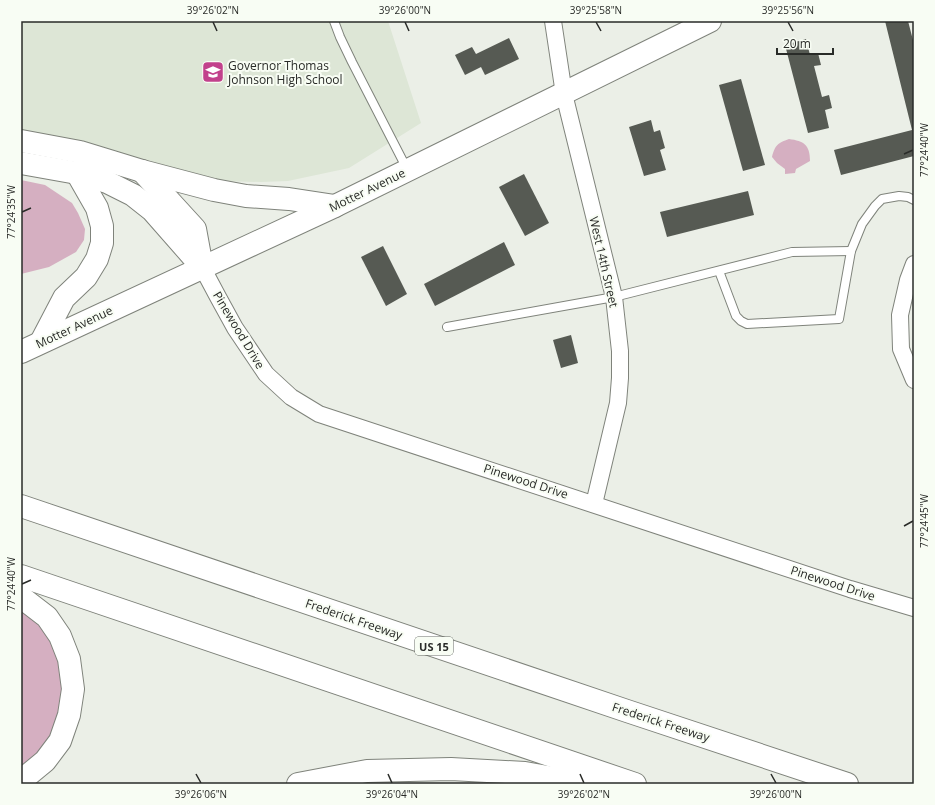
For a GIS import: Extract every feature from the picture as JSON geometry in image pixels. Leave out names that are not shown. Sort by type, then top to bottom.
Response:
[{"type":"main road","name":"Motter Avenue","points":[[21,352],[335,206],[710,21]]},
{"type":"main road","points":[[21,141],[80,152],[142,171],[214,190],[246,196],[289,199],[335,206]]},
{"type":"main road","points":[[21,163],[77,173],[107,182],[133,195],[152,210],[202,267]]},
{"type":"main road","points":[[142,171],[195,229],[202,267]]},
{"type":"main road","points":[[41,342],[64,298],[86,277],[90,271],[97,259],[102,243],[102,226],[97,208],[77,173]]},
{"type":"main road","name":"Frederick Freeway","points":[[21,506],[847,784]]},
{"type":"main road","points":[[21,576],[636,784]]},
{"type":"main road","points":[[21,598],[47,617],[60,636],[69,659],[73,689],[69,715],[60,741],[44,761],[21,779]]},
{"type":"main road","points":[[298,784],[367,771],[451,768],[525,773],[587,784]]},
{"type":"street","name":"West 14th Street","points":[[553,21],[564,94],[614,297],[620,351],[618,403],[594,504]]},
{"type":"street","points":[[914,264],[908,280],[900,315],[901,349],[914,380]]},
{"type":"street","name":"Pinewood Drive","points":[[202,267],[235,328],[266,374],[291,397],[319,414],[850,589],[914,608]]},
{"type":"lane","points":[[334,21],[352,62],[408,170]]},
{"type":"lane","points":[[719,271],[736,316],[747,324],[840,319],[852,251],[862,224],[882,199],[899,196],[908,197],[914,200]]},
{"type":"lane","points":[[447,327],[614,297],[792,252],[852,251]]},
{"type":"shaded area","name":"Governor Thomas Johnson High School","points":[[21,21],[388,21],[421,123],[349,168],[288,181],[261,182],[221,181],[147,162],[67,138],[21,130]]},
{"type":"shaded area","points":[[789,139],[799,141],[805,145],[809,151],[810,161],[796,169],[795,173],[785,174],[785,169],[772,157],[774,150],[778,145]]},
{"type":"shaded area","points":[[21,180],[45,185],[72,203],[85,229],[84,240],[76,252],[49,267],[21,274]]},
{"type":"shaded area","points":[[21,609],[36,620],[61,654],[64,711],[45,750],[21,772]]},
{"type":"building","points":[[885,21],[908,21],[914,44],[914,156],[841,175],[834,150],[912,130]]},
{"type":"building","points":[[509,38],[519,59],[485,75],[481,67],[465,75],[455,55],[472,47],[476,54]]},
{"type":"building","points":[[806,39],[810,55],[818,53],[821,65],[814,66],[822,97],[829,95],[832,108],[825,110],[829,128],[808,133],[785,45]]},
{"type":"building","points":[[741,79],[765,165],[743,171],[719,85]]},
{"type":"building","points":[[651,120],[654,132],[660,130],[665,148],[660,150],[666,170],[644,176],[629,127]]},
{"type":"building","points":[[524,174],[549,223],[525,236],[499,187]]},
{"type":"building","points":[[748,191],[754,215],[667,237],[660,212]]},
{"type":"building","points":[[504,242],[515,265],[435,306],[424,284]]},
{"type":"building","points":[[383,246],[407,294],[386,306],[361,257]]},
{"type":"building","points":[[571,335],[578,363],[561,368],[553,340]]},
{"type":"place","name":"Governor Thomas Johnson High School","points":[[213,72]]}]
